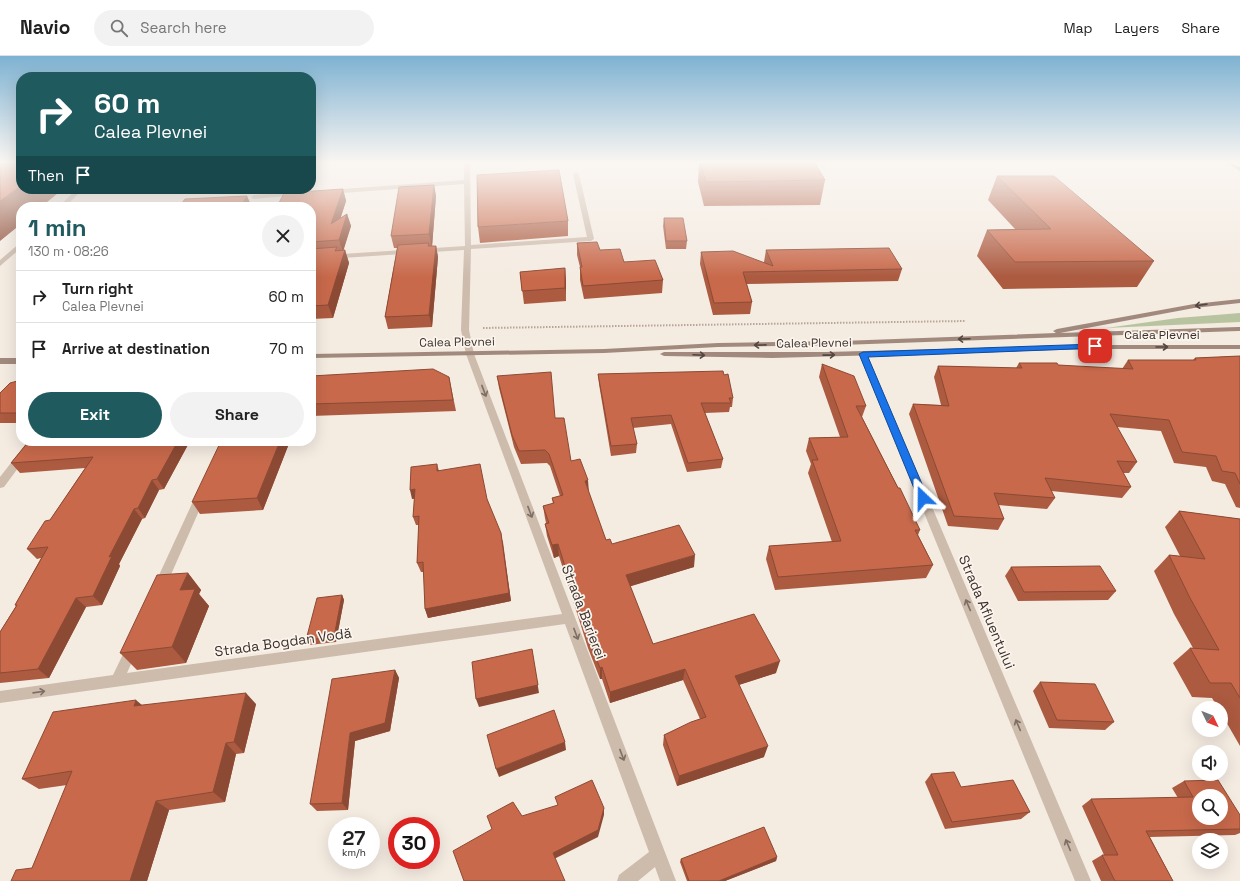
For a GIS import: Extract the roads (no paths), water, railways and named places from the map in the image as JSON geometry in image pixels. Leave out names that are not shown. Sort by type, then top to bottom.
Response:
[{"type":"main road","name":"Calea Plevnei","points":[[1022,337],[1194,306],[1240,301]]},
{"type":"main road","name":"Calea Plevnei","points":[[316,356],[604,351],[718,345],[1022,337],[1239,329]]},
{"type":"main road","points":[[1095,346],[1239,329]]},
{"type":"main road","name":"Calea Plevnei","points":[[604,351],[722,356],[863,354],[1095,346],[1240,347]]},
{"type":"main road","points":[[0,361],[16,361]]},
{"type":"street","name":"Strada Barierei","points":[[467,200],[466,329],[470,354],[668,881]]},
{"type":"street","points":[[316,258],[468,246],[591,239],[582,200]]},
{"type":"street","points":[[0,264],[16,249]]},
{"type":"street","name":"Strada Afluentului","points":[[863,354],[1083,881]]},
{"type":"street","points":[[0,484],[29,446]]},
{"type":"street","points":[[156,594],[206,485]]},
{"type":"street","name":"Strada Bogdan Vodă","points":[[0,697],[570,618]]},
{"type":"street","points":[[117,681],[137,637]]},
{"type":"street","points":[[625,881],[659,854]]}]
